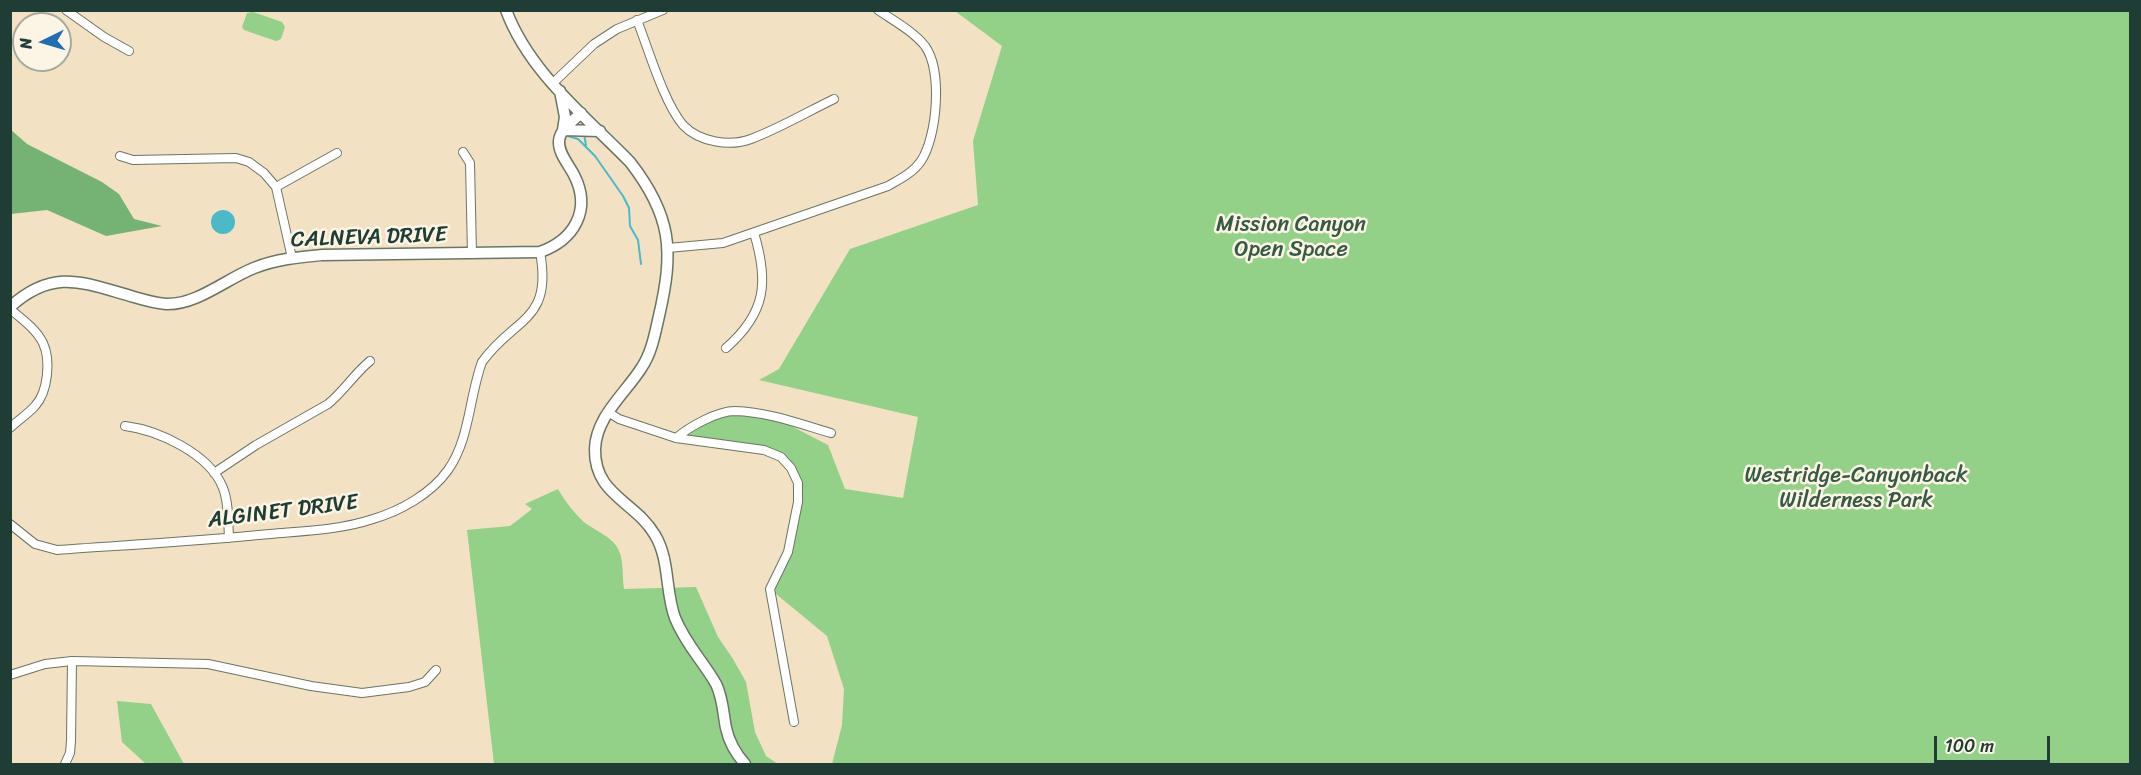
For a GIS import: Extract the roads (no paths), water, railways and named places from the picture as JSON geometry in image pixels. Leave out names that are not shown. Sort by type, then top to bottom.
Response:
[{"type":"main road","points":[[506,10],[517,37],[536,66],[630,162],[648,187],[661,214],[668,248],[668,279],[648,357],[608,412],[597,432],[596,463],[600,477],[608,489],[643,519],[655,534],[663,552],[670,602],[675,619],[690,648],[715,683],[721,697],[729,737],[745,765]]},
{"type":"main road","name":"CALNEVA DRIVE","points":[[10,308],[26,293],[43,285],[64,281],[84,283],[154,302],[181,303],[256,267],[292,258],[322,255],[540,252],[552,248],[566,238],[576,223],[580,208],[580,192],[575,177],[560,149],[559,140],[565,117],[557,87]]},
{"type":"main road","points":[[563,130],[581,113]]},
{"type":"main road","points":[[563,130],[600,131]]},
{"type":"street","points":[[66,10],[104,37],[129,51]]},
{"type":"street","points":[[557,87],[594,44],[617,29],[663,10]]},
{"type":"street","points":[[668,248],[723,243],[754,233],[888,186],[908,174],[920,163],[928,148],[933,124],[936,87],[933,66],[927,48],[915,35],[878,10]]},
{"type":"street","points":[[637,20],[673,110],[684,126],[699,136],[731,143],[750,139],[834,99]]},
{"type":"street","points":[[463,152],[470,164],[472,254]]},
{"type":"street","points":[[276,187],[337,153]]},
{"type":"street","points":[[120,156],[133,160],[236,158],[249,162],[264,173],[276,187],[292,258]]},
{"type":"street","points":[[726,348],[741,335],[758,307],[764,281],[762,257],[754,233]]},
{"type":"street","name":"ALGINET DRIVE","points":[[10,524],[35,544],[57,550],[230,538],[345,527],[374,519],[402,507],[422,495],[446,473],[460,447],[482,362],[489,352],[531,315],[540,297],[543,281],[540,252]]},
{"type":"street","points":[[10,308],[31,327],[43,344],[46,362],[45,386],[37,405],[10,428]]},
{"type":"street","points":[[214,473],[256,445],[328,404],[370,361]]},
{"type":"street","points":[[676,438],[696,423],[732,411],[771,416],[831,433]]},
{"type":"street","points":[[608,412],[619,419],[676,438],[764,450],[781,457],[791,468],[798,483],[798,502],[788,552],[770,589],[794,722]]},
{"type":"street","points":[[125,426],[143,428],[192,452],[205,461],[222,486],[226,500],[230,538]]},
{"type":"street","points":[[65,765],[70,753],[72,661]]},
{"type":"street","points":[[10,675],[45,664],[72,661],[208,664],[311,686],[362,693],[409,687],[424,682],[436,670]]},
{"type":"water","points":[[223,210],[228,211],[234,217],[234,227],[228,233],[223,234],[218,233],[212,227],[211,222],[212,217],[218,211]]},
{"type":"waterway","points":[[584,134],[586,145]]},
{"type":"waterway","points":[[568,136],[578,139],[595,156],[623,196],[629,208],[630,226],[638,240],[641,264]]},
{"type":"park label","name":"Mission Canyon Open Space","points":[[1291,238]]},
{"type":"park label","name":"Westridge-Canyonback Wilderness Park","points":[[1856,488]]}]
